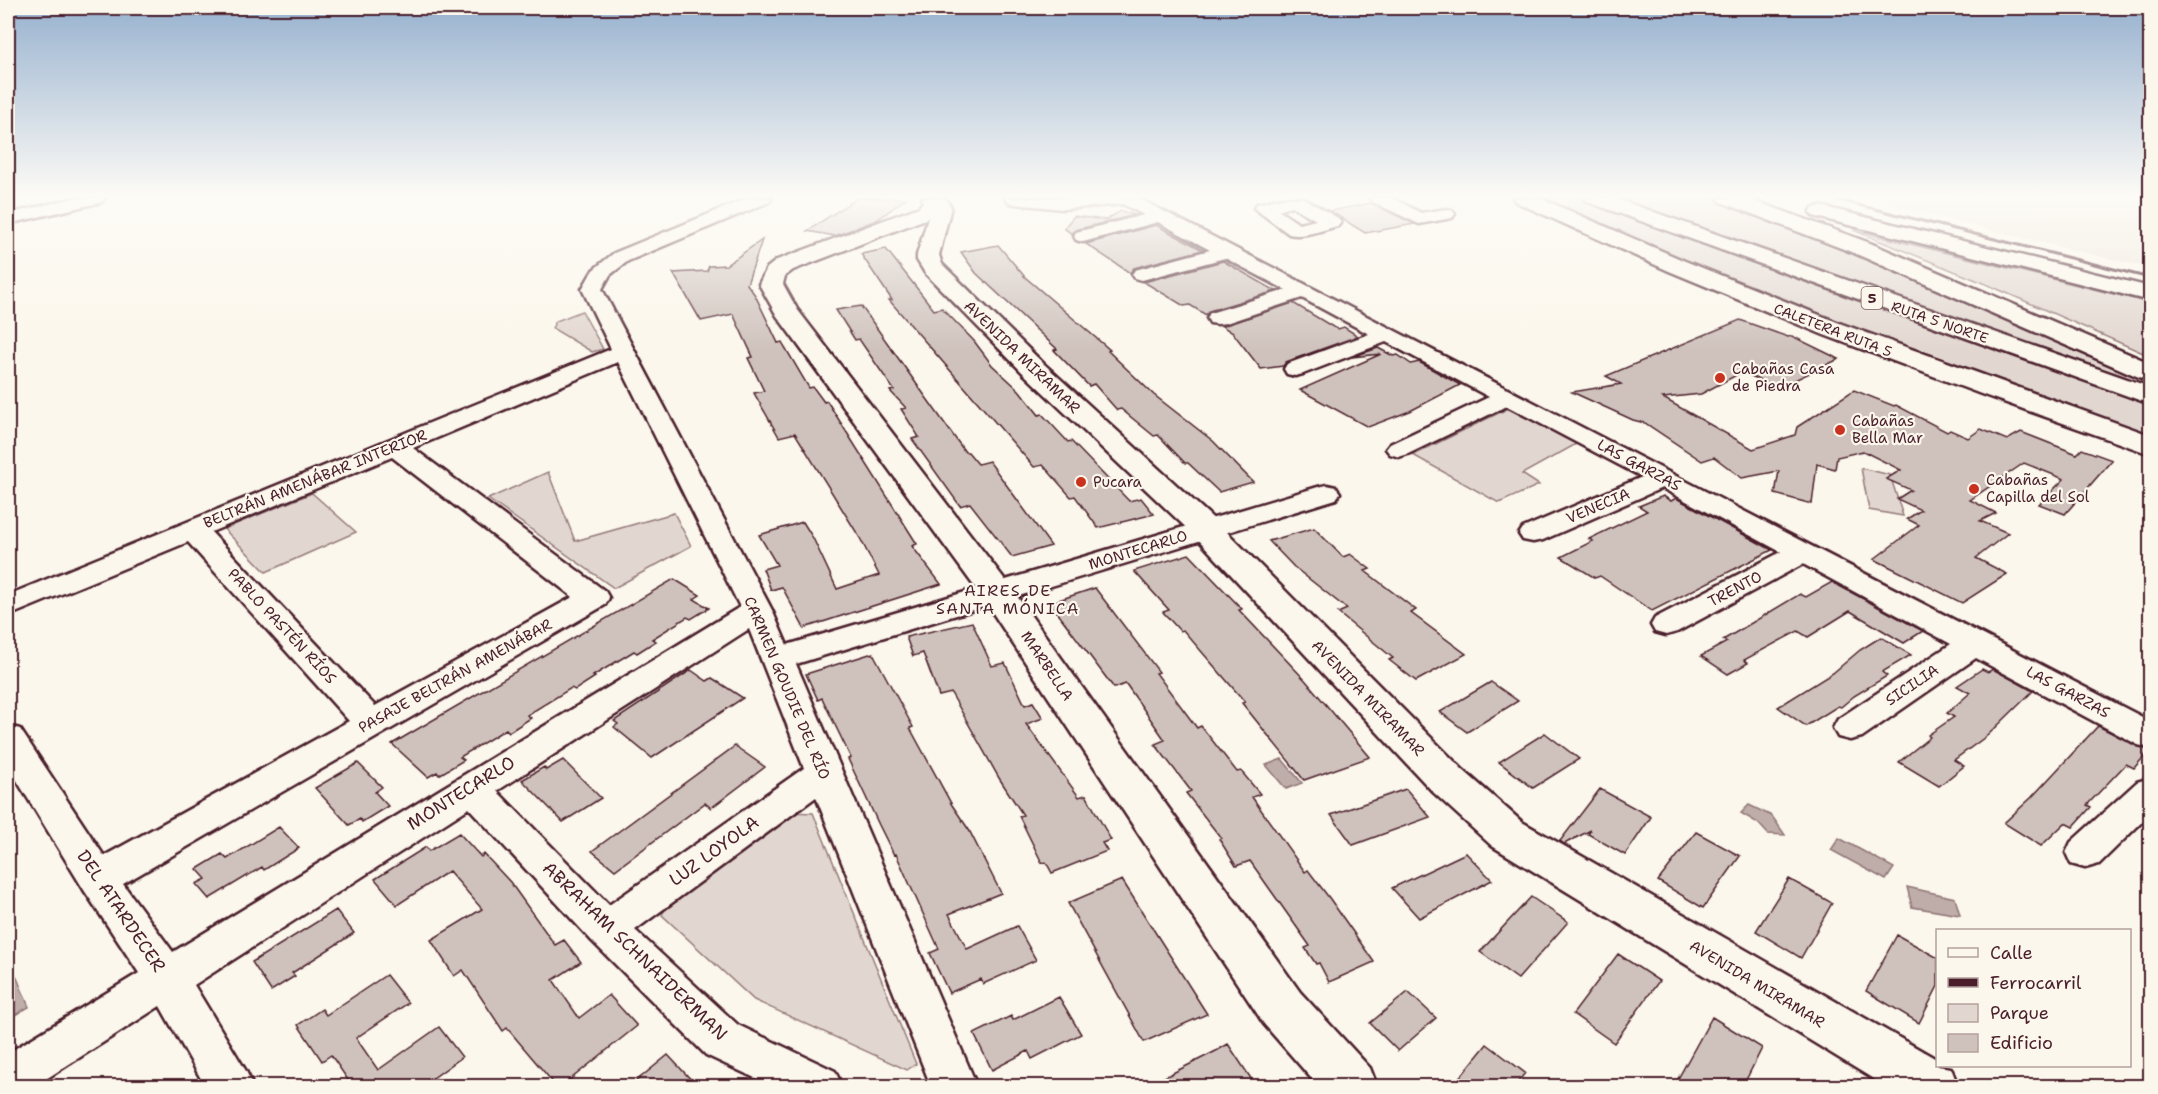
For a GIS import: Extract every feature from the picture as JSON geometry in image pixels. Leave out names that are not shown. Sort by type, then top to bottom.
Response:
[{"type":"main road","name":"MARBELLA","points":[[827,249],[785,265],[775,273],[771,284],[786,311],[997,593],[1276,999],[1309,1041],[1351,1086]]},
{"type":"main road","name":"AVENIDA MIRAMAR","points":[[930,249],[928,260],[933,268],[1041,377],[1207,530],[1448,781],[1507,834],[1932,1086]]},
{"type":"main road","name":"CALETERA RUTA 5","points":[[1635,249],[1804,320],[2151,445]]},
{"type":"main road","name":"RUTA 5 NORTE","points":[[1738,249],[2151,396]]},
{"type":"main road","points":[[1864,249],[2151,372]]},
{"type":"main road","points":[[1962,249],[2151,294]]},
{"type":"street","name":"CARMEN GOUDIE DEL RÍO","points":[[640,249],[621,257],[604,268],[596,278],[592,289],[757,610],[954,1086]]},
{"type":"street","name":"LAS GARZAS","points":[[1223,249],[2151,736]]},
{"type":"street","points":[[1142,274],[1227,251]]},
{"type":"street","points":[[1218,318],[1304,291]]},
{"type":"street","points":[[1295,369],[1388,334]]},
{"type":"street","name":"BELTRÁN AMENÁBAR INTERIOR","points":[[8,606],[623,352]]},
{"type":"street","points":[[1399,450],[1508,397]]},
{"type":"street","name":"PASAJE BELTRÁN AMENÁBAR","points":[[98,879],[594,598],[394,446]]},
{"type":"street","name":"VENECIA","points":[[1533,534],[1663,478]]},
{"type":"street","name":"MONTECARLO","points":[[777,659],[1327,494]]},
{"type":"street","name":"PABLO PASTÉN RÍOS","points":[[193,530],[371,723]]},
{"type":"street","name":"TRENTO","points":[[1666,625],[1803,552]]},
{"type":"street","name":"MONTECARLO","points":[[8,1078],[166,977],[757,610]]},
{"type":"street","name":"SICILIA","points":[[1850,728],[1975,643]]},
{"type":"street","name":"DEL ATARDECER","points":[[8,738],[98,879],[166,977],[230,1086]]},
{"type":"street","name":"LUZ LOYOLA","points":[[606,929],[823,773]]},
{"type":"street","name":"ABRAHAM SCHNAIDERMAN","points":[[471,787],[606,929],[722,1040],[819,1086]]},
{"type":"street","points":[[2085,853],[2151,792]]},
{"type":"shaded area","points":[[2070,249],[2150,249],[2150,268]]},
{"type":"shaded area","points":[[1282,759],[1302,783],[1286,789],[1266,765]]},
{"type":"shaded area","points":[[1749,805],[1772,816],[1785,835],[1768,834],[1758,823],[1741,813]]},
{"type":"shaded area","points":[[1839,838],[1894,868],[1886,880],[1831,850]]},
{"type":"shaded area","points":[[1907,887],[1955,898],[1960,915],[1912,907]]},
{"type":"shaded area","points":[[15,973],[29,1007],[8,1019],[8,977]]},
{"type":"green space","points":[[1659,249],[1727,249],[2150,401],[2150,435],[1920,353]]},
{"type":"green space","points":[[1756,249],[1849,249],[2150,378],[2150,387]]},
{"type":"green space","points":[[1900,249],[1931,249],[2150,303],[2150,356]]},
{"type":"green space","points":[[582,311],[603,349],[592,352],[552,328],[556,321]]},
{"type":"green space","points":[[1509,408],[1578,443],[1522,474],[1539,485],[1499,503],[1413,455]]},
{"type":"green space","points":[[1861,468],[1890,475],[1903,516],[1869,510]]},
{"type":"green space","points":[[548,472],[575,541],[674,513],[691,546],[614,588],[488,499]]},
{"type":"green space","points":[[312,493],[356,532],[266,572],[224,529]]},
{"type":"green space","points":[[788,812],[813,813],[916,1064],[907,1070],[754,1000],[662,915],[670,899]]},
{"type":"building","points":[[749,249],[759,249],[747,284],[755,295],[778,343],[782,342],[809,388],[813,387],[824,402],[827,401],[917,544],[912,546],[941,584],[804,628],[782,587],[771,590],[763,569],[777,565],[759,535],[803,522],[837,589],[879,575],[860,538],[795,433],[779,437],[754,393],[764,391],[748,358],[753,357],[733,314],[701,321],[673,273],[707,271],[709,266],[726,265]]},
{"type":"building","points":[[886,249],[934,310],[942,308],[974,341],[992,365],[1019,390],[1039,415],[1042,414],[1068,442],[1071,441],[1129,501],[1141,498],[1154,514],[1098,528],[1075,496],[1071,497],[1043,465],[1034,467],[889,300],[892,300],[861,254]]},
{"type":"building","points":[[977,249],[1001,249],[1025,277],[1110,350],[1108,351],[1154,395],[1213,441],[1253,482],[1219,492],[1188,463],[1185,463],[1158,435],[1154,436],[1121,409],[1117,410],[1094,384],[1089,386],[1054,350],[1057,349],[976,273],[961,252]]},
{"type":"building","points":[[1094,249],[1203,250],[1134,268],[1130,273]]},
{"type":"building","points":[[1223,261],[1276,291],[1209,311],[1206,315],[1190,305],[1184,306],[1144,282]]},
{"type":"building","points":[[1293,303],[1333,327],[1338,329],[1344,327],[1358,336],[1286,362],[1283,366],[1261,369],[1233,333],[1222,326]]},
{"type":"building","points":[[861,306],[965,452],[968,452],[978,464],[989,461],[1051,546],[1012,557],[970,503],[960,506],[912,439],[919,437],[901,409],[906,408],[890,391],[894,390],[859,339],[855,340],[836,310]]},
{"type":"building","points":[[1740,320],[1788,337],[1792,336],[1839,359],[1778,388],[1742,372],[1701,394],[1663,398],[1753,449],[1795,435],[1797,427],[1854,390],[1896,405],[1947,432],[1950,430],[1968,438],[1981,429],[2007,440],[2021,432],[2077,454],[2082,449],[2112,460],[2065,514],[2039,504],[2064,479],[2024,463],[1970,500],[1996,513],[1980,521],[2008,533],[1976,558],[2007,574],[1962,603],[1874,559],[1919,525],[1907,519],[1921,510],[1897,499],[1911,490],[1886,479],[1901,470],[1863,451],[1837,457],[1835,469],[1817,464],[1812,504],[1775,494],[1779,471],[1742,478],[1714,457],[1702,461],[1645,423],[1633,420],[1572,392],[1621,384],[1606,376]]},
{"type":"building","points":[[1378,348],[1393,356],[1398,355],[1411,364],[1419,362],[1460,385],[1410,411],[1368,427],[1300,390],[1381,354],[1352,357]]},
{"type":"building","points":[[1663,496],[1671,501],[1676,498],[1772,550],[1652,611],[1600,576],[1595,578],[1561,557],[1593,541],[1589,539],[1647,511],[1639,506]]},
{"type":"building","points":[[1314,528],[1343,557],[1350,554],[1370,569],[1365,571],[1416,610],[1411,613],[1466,654],[1416,681],[1389,660],[1393,658],[1338,613],[1347,609],[1294,567],[1269,541]]},
{"type":"building","points":[[1189,554],[1242,609],[1239,610],[1306,681],[1370,757],[1304,780],[1242,703],[1245,702],[1183,630],[1180,631],[1163,612],[1169,610],[1134,571]]},
{"type":"building","points":[[674,579],[700,595],[694,599],[709,608],[691,619],[687,617],[652,639],[656,641],[637,653],[634,651],[575,690],[571,688],[527,715],[531,718],[509,732],[506,729],[460,757],[464,760],[439,775],[437,772],[428,777],[392,744]]},
{"type":"building","points":[[1832,582],[1923,631],[1904,643],[1850,611],[1808,637],[1798,631],[1744,660],[1748,663],[1728,674],[1701,656],[1727,642],[1723,640],[1800,594],[1806,597]]},
{"type":"building","points":[[1095,588],[1159,672],[1156,673],[1197,728],[1201,726],[1237,772],[1241,771],[1260,794],[1252,797],[1305,872],[1308,870],[1330,899],[1374,962],[1329,982],[1319,963],[1316,964],[1305,948],[1310,946],[1250,861],[1236,866],[1219,839],[1221,838],[1186,793],[1191,791],[1155,744],[1165,740],[1126,684],[1114,688],[1050,603]]},
{"type":"building","points":[[972,622],[992,666],[1005,663],[1025,705],[1033,702],[1043,718],[1026,724],[1079,797],[1086,795],[1111,840],[1102,843],[1107,851],[1052,873],[1046,862],[1042,863],[1019,816],[1023,815],[999,778],[951,693],[939,696],[923,653],[913,656],[906,637]]},
{"type":"building","points":[[1881,637],[1911,655],[1882,672],[1887,676],[1854,696],[1841,707],[1838,706],[1806,726],[1778,707],[1833,673],[1860,650]]},
{"type":"building","points":[[873,653],[913,727],[910,728],[952,805],[969,830],[1001,893],[949,914],[967,949],[1017,926],[1036,960],[983,984],[981,979],[949,993],[930,953],[939,949],[896,854],[894,855],[848,759],[851,758],[822,698],[818,700],[806,674]]},
{"type":"building","points":[[1982,669],[1988,672],[1993,669],[2033,691],[1988,735],[1954,760],[1964,766],[1939,786],[1899,762],[1930,737],[1928,735],[1954,717],[1947,713],[1970,693],[1957,686]]},
{"type":"building","points":[[691,670],[707,681],[712,678],[743,698],[652,758],[614,727],[618,724],[614,721]]},
{"type":"building","points":[[1491,682],[1518,701],[1467,732],[1440,712]]},
{"type":"building","points":[[2098,726],[2149,751],[2134,768],[2126,764],[2087,805],[2091,807],[2073,827],[2065,823],[2041,846],[2004,823],[2031,798]]},
{"type":"building","points":[[1545,733],[1579,759],[1533,788],[1499,762]]},
{"type":"building","points":[[735,746],[765,767],[711,808],[705,803],[615,870],[592,851]]},
{"type":"building","points":[[563,760],[601,798],[563,822],[522,780],[544,767],[546,770]]},
{"type":"building","points":[[358,763],[382,787],[375,792],[388,806],[362,822],[360,819],[349,825],[315,788]]},
{"type":"building","points":[[1406,789],[1430,817],[1353,845],[1331,815]]},
{"type":"building","points":[[1600,789],[1651,817],[1625,855],[1588,834],[1591,830],[1564,844],[1560,841]]},
{"type":"building","points":[[279,827],[299,848],[264,870],[262,867],[209,899],[196,884],[206,879],[197,869],[222,854],[227,859]]},
{"type":"building","points":[[1696,832],[1740,856],[1703,908],[1658,881]]},
{"type":"building","points":[[459,833],[481,857],[484,854],[510,882],[555,945],[564,940],[581,962],[553,980],[579,1018],[609,995],[637,1026],[562,1086],[556,1086],[507,1028],[503,1031],[463,970],[454,976],[431,940],[482,909],[449,871],[397,905],[375,879],[426,847],[429,851]]},
{"type":"building","points":[[1466,853],[1492,880],[1419,918],[1392,888]]},
{"type":"building","points":[[1789,879],[1832,903],[1801,958],[1756,931]]},
{"type":"building","points":[[1122,880],[1207,1014],[1144,1042],[1068,903]]},
{"type":"building","points":[[1531,897],[1568,922],[1518,979],[1480,952]]},
{"type":"building","points":[[336,910],[354,933],[292,973],[295,976],[271,991],[252,962]]},
{"type":"building","points":[[1897,935],[1936,957],[1936,990],[1919,1023],[1866,991]]},
{"type":"building","points":[[1618,954],[1659,981],[1614,1043],[1573,1014]]},
{"type":"building","points":[[386,975],[408,1003],[356,1038],[378,1070],[439,1027],[462,1057],[422,1086],[352,1086],[331,1055],[322,1061],[298,1025],[322,1009],[326,1015]]},
{"type":"building","points":[[1408,992],[1436,1018],[1398,1051],[1370,1023]]},
{"type":"building","points":[[1059,997],[1081,1034],[1032,1059],[1028,1051],[992,1070],[974,1034],[1011,1016],[1013,1020]]},
{"type":"building","points":[[1712,1017],[1762,1048],[1743,1086],[1674,1086]]},
{"type":"building","points":[[1228,1044],[1256,1086],[1147,1086],[1218,1050]]},
{"type":"building","points":[[1487,1044],[1525,1073],[1515,1086],[1453,1086]]},
{"type":"building","points":[[668,1055],[697,1086],[630,1086]]},
{"type":"railway","points":[[2035,249],[2150,278]]},
{"type":"place","name":"Cabañas Casa de Piedra","points":[[1720,378]]},
{"type":"place","name":"Cabañas Bella Mar","points":[[1840,430]]},
{"type":"place","name":"Pucara","points":[[1081,482]]},
{"type":"place","name":"Cabañas Capilla del Sol","points":[[1974,489]]},
{"type":"district","name":"AIRES DE SANTA MÓNICA","points":[[1008,599]]}]
